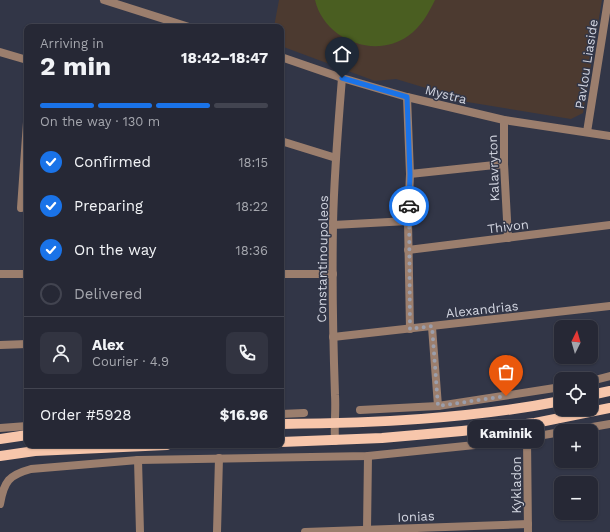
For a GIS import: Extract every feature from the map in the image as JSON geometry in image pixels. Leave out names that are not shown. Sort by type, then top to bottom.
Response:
[{"type":"main road","points":[[598,394],[610,391]]},
{"type":"main road","points":[[284,424],[334,423],[461,416],[526,408],[554,402]]},
{"type":"main road","points":[[284,442],[382,438],[462,431],[535,423],[610,408]]},
{"type":"main road","points":[[0,439],[24,435]]},
{"type":"main road","points":[[0,456],[35,452],[110,448]]},
{"type":"street","points":[[106,0],[181,24]]},
{"type":"street","name":"Pavlou Liaside","points":[[587,132],[609,2]]},
{"type":"street","points":[[0,52],[24,59]]},
{"type":"street","name":"Mystra","points":[[284,58],[342,78],[407,97],[504,120],[610,136]]},
{"type":"street","name":"Constantinoupoleos","points":[[335,440],[333,225],[342,78]]},
{"type":"street","points":[[407,97],[410,174],[408,221],[410,329]]},
{"type":"street","name":"Kalavryton","points":[[504,120],[504,164],[508,238]]},
{"type":"street","points":[[284,142],[336,158]]},
{"type":"street","points":[[20,208],[24,159]]},
{"type":"street","points":[[410,174],[504,164]]},
{"type":"street","points":[[333,225],[408,221]]},
{"type":"street","name":"Thivon","points":[[408,250],[610,224]]},
{"type":"street","points":[[0,274],[24,274]]},
{"type":"street","points":[[284,274],[333,274]]},
{"type":"street","name":"Alexandrias","points":[[333,338],[610,306]]},
{"type":"street","points":[[432,326],[438,406]]},
{"type":"street","points":[[0,345],[24,344]]},
{"type":"street","points":[[598,379],[610,376]]},
{"type":"street","points":[[360,410],[438,406],[554,388]]},
{"type":"street","points":[[284,414],[304,413]]},
{"type":"street","points":[[598,426],[610,424]]},
{"type":"street","points":[[0,428],[24,426]]},
{"type":"street","points":[[0,504],[7,481],[17,473],[31,469],[138,460],[368,456],[527,439],[554,433]]},
{"type":"street","name":"Kykladon","points":[[527,439],[528,528]]},
{"type":"street","points":[[367,530],[368,456]]},
{"type":"street","points":[[217,532],[220,458]]},
{"type":"street","points":[[138,460],[140,532]]},
{"type":"street","name":"Ionias","points":[[305,532],[528,528]]},
{"type":"shaded area","points":[[279,0],[602,0],[583,113],[571,119],[455,100],[439,92],[396,79],[375,81],[284,47],[284,24],[275,24]]},
{"type":"green space","points":[[315,0],[435,0],[424,20],[417,29],[395,43],[380,46],[352,42],[339,35],[320,14]]},
{"type":"way so far","points":[[409,206],[410,329],[432,326],[438,406],[506,396]]},
{"type":"place","name":"Kaminik","points":[[506,396]]},
{"type":"route","points":[[342,78],[407,97],[410,174],[409,206]]}]
